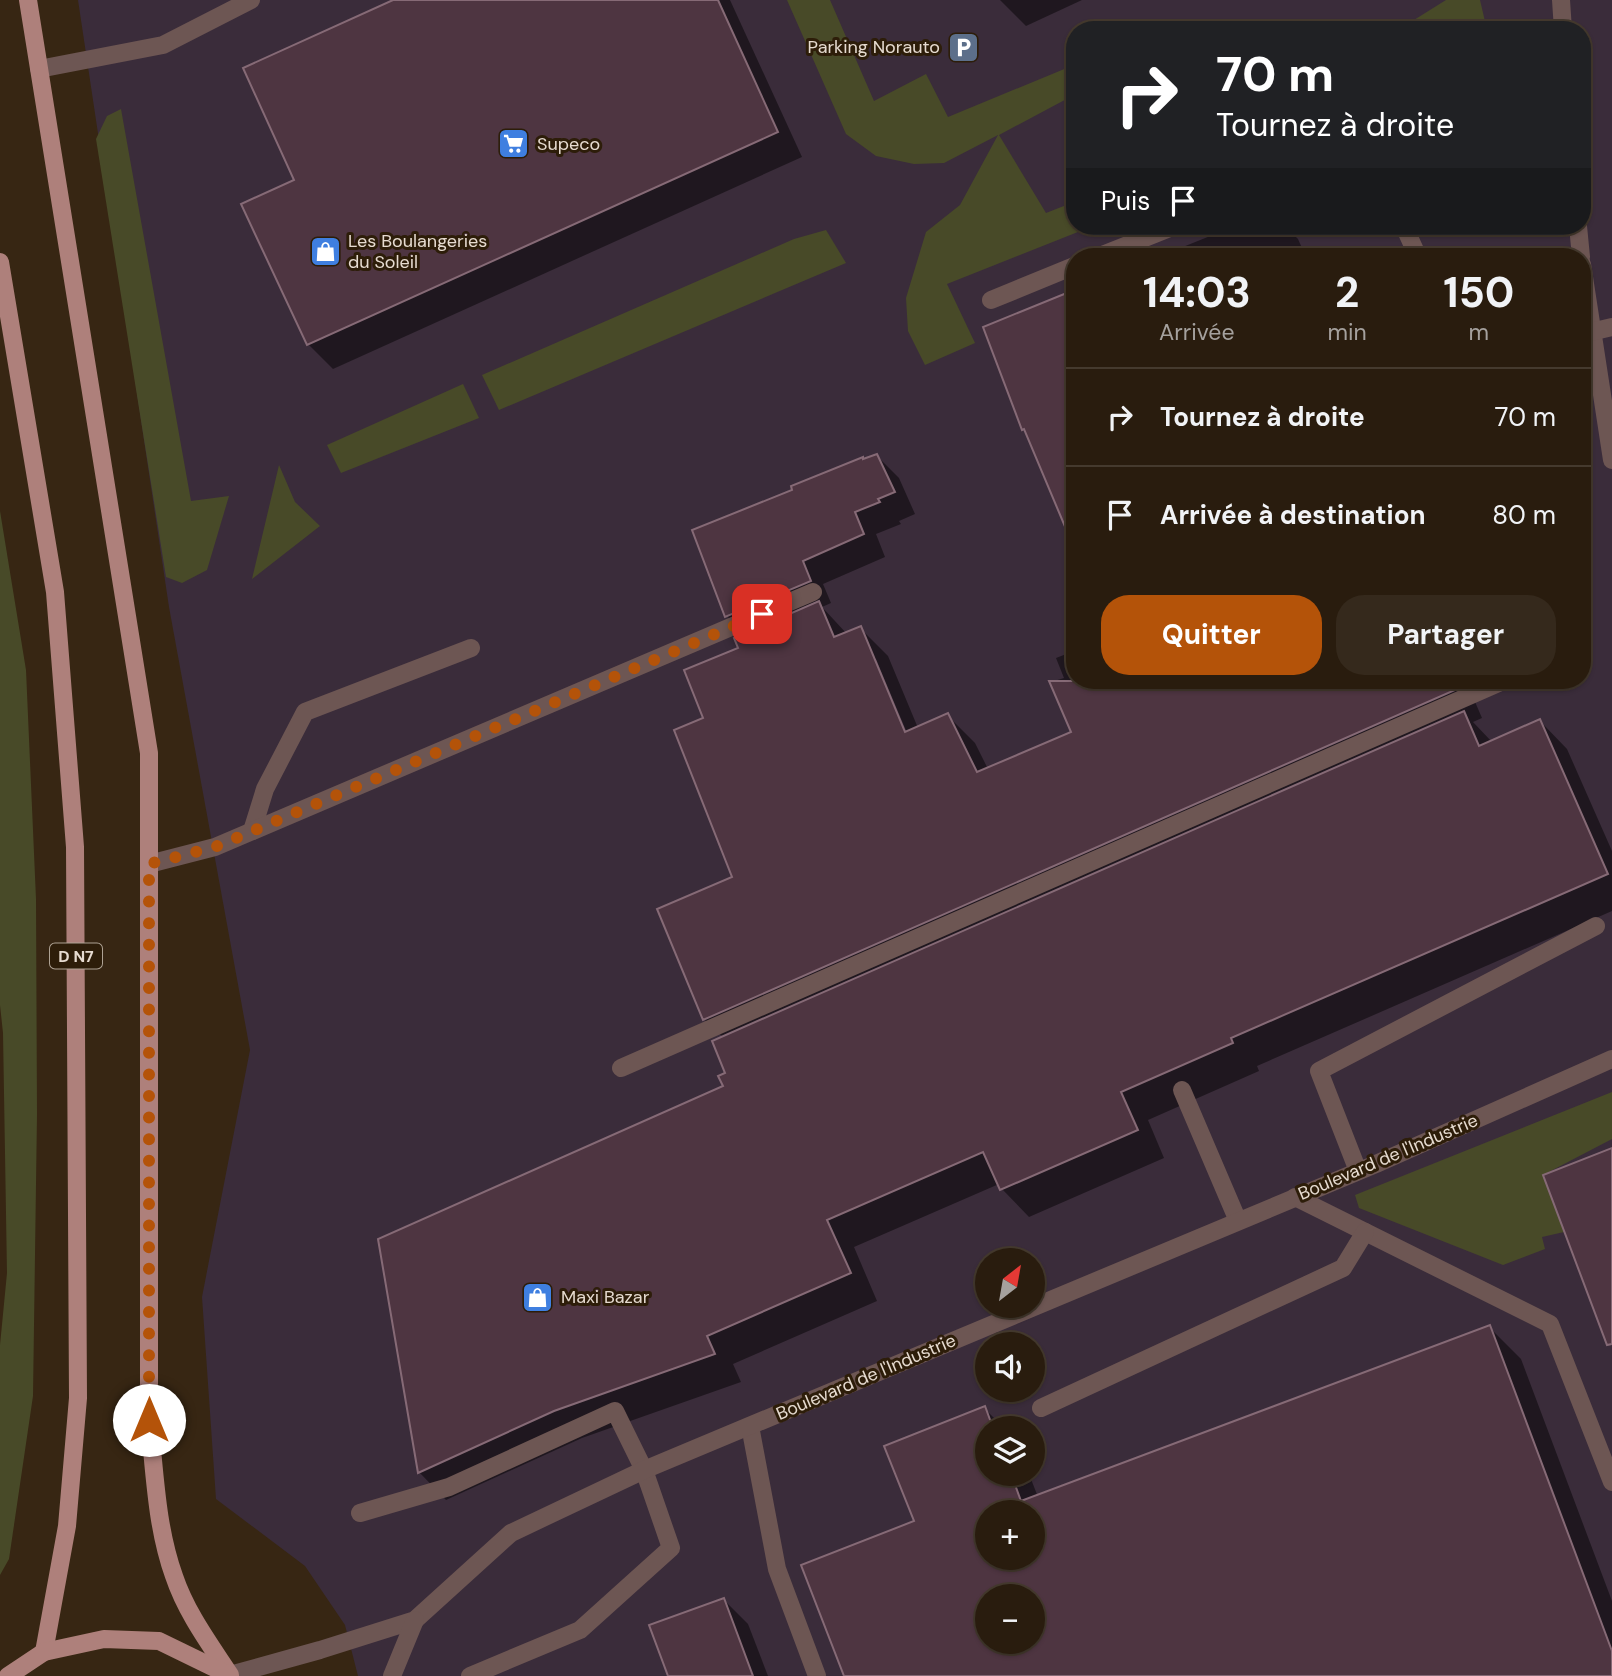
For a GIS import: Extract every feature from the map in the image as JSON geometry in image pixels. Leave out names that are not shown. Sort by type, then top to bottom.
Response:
[{"type":"main road","points":[[28,0],[149,753],[149,1420],[160,1528],[174,1577],[195,1622],[231,1676]]},
{"type":"main road","name":"D N7","points":[[0,262],[55,592],[75,847],[78,1398],[67,1526],[44,1652]]},
{"type":"main road","points":[[8,1676],[44,1652],[104,1639],[159,1641],[231,1676]]},
{"type":"street","points":[[39,69],[163,45],[251,0]]},
{"type":"street","points":[[1561,0],[1562,21]]},
{"type":"street","points":[[1120,248],[1152,235]]},
{"type":"street","points":[[991,300],[1066,269]]},
{"type":"street","points":[[1591,332],[1612,327]]},
{"type":"street","points":[[1591,353],[1612,460]]},
{"type":"street","points":[[149,864],[215,847],[813,592]]},
{"type":"street","points":[[253,831],[265,789],[305,712],[471,648]]},
{"type":"street","points":[[621,1068],[1485,689]]},
{"type":"street","points":[[1358,1171],[1319,1071],[1596,926]]},
{"type":"street","name":"Boulevard de l'Industrie","points":[[231,1676],[415,1620],[511,1533],[644,1469],[1358,1171],[1612,1059]]},
{"type":"street","points":[[1182,1090],[1238,1221]]},
{"type":"street","points":[[1295,1197],[1550,1324],[1612,1482]]},
{"type":"street","points":[[1041,1408],[1343,1268],[1365,1232]]},
{"type":"street","points":[[360,1513],[449,1487],[615,1411],[644,1469],[671,1548],[580,1630],[470,1676]]},
{"type":"street","points":[[750,1426],[777,1569],[817,1676]]},
{"type":"street","name":"Boulevard de l'Industrie","points":[[392,1676],[415,1620]]},
{"type":"shaded area","points":[[78,0],[1612,0],[1612,1676],[358,1676],[345,1625],[305,1566],[216,1499],[202,1297],[250,1050],[169,607]]},
{"type":"green space","points":[[787,0],[830,0],[874,101],[926,74],[948,117],[1066,68],[1066,99],[999,135],[1046,213],[1066,205],[1066,235],[1070,235],[947,284],[975,343],[925,365],[908,331],[906,298],[926,232],[960,205],[998,135],[944,163],[914,164],[876,156],[846,134]]},
{"type":"green space","points":[[1446,0],[1480,0],[1485,21],[1412,21]]},
{"type":"green space","points":[[121,109],[191,501],[229,496],[207,570],[182,583],[166,577],[96,139],[107,116]]},
{"type":"green space","points":[[826,230],[846,263],[499,410],[482,375],[794,239]]},
{"type":"green space","points":[[463,384],[479,418],[341,473],[327,445]]},
{"type":"green space","points":[[279,465],[295,502],[320,526],[252,579]]},
{"type":"green space","points":[[0,511],[26,670],[36,899],[37,1114],[33,1396],[9,1559],[0,1575],[0,1345],[7,1273],[3,1033],[0,1005]]},
{"type":"green space","points":[[1612,1092],[1612,1139],[1543,1175],[1564,1232],[1542,1237],[1545,1249],[1503,1265],[1359,1208],[1355,1195]]},
{"type":"building","name":"Supeco","points":[[393,0],[718,0],[778,132],[307,345],[241,204],[294,180],[243,68]]},
{"type":"building","points":[[1066,293],[1066,529],[1024,429],[1022,430],[983,327]]},
{"type":"building","points":[[877,454],[895,492],[878,499],[880,502],[855,512],[864,534],[803,561],[811,581],[725,617],[692,530],[792,490],[791,486]]},
{"type":"building","points":[[819,601],[834,637],[861,626],[905,732],[948,713],[977,772],[1071,732],[1049,681],[1066,681],[1066,689],[1455,690],[703,1020],[657,909],[732,877],[674,730],[703,718],[684,670],[738,648],[734,638]]},
{"type":"building","points":[[1464,711],[1479,746],[1540,719],[1608,874],[1231,1038],[1233,1043],[1121,1092],[1138,1130],[1000,1190],[983,1152],[827,1220],[851,1273],[707,1336],[715,1354],[554,1411],[418,1473],[378,1239],[723,1086],[718,1076],[725,1073],[712,1041]]},
{"type":"building","points":[[1612,1148],[1612,1344],[1607,1345],[1543,1175]]},
{"type":"building","points":[[1490,1325],[1612,1651],[1612,1676],[844,1676],[801,1565],[914,1521],[884,1446],[985,1406],[989,1416],[975,1416],[975,1486],[1015,1486],[1021,1500],[975,1500],[975,1570],[1045,1570],[1045,1500],[1024,1500]]},
{"type":"building","points":[[724,1598],[753,1676],[668,1676],[649,1625]]},
{"type":"place","name":"Parking Norauto","points":[[963,47]]},
{"type":"place","name":"Supeco","points":[[514,144]]},
{"type":"place","name":"Les Boulangeries du Soleil","points":[[325,251]]},
{"type":"place","name":"Maxi Bazar","points":[[538,1297]]},
{"type":"route","points":[[149,1420],[149,864],[215,847],[762,614]]}]
